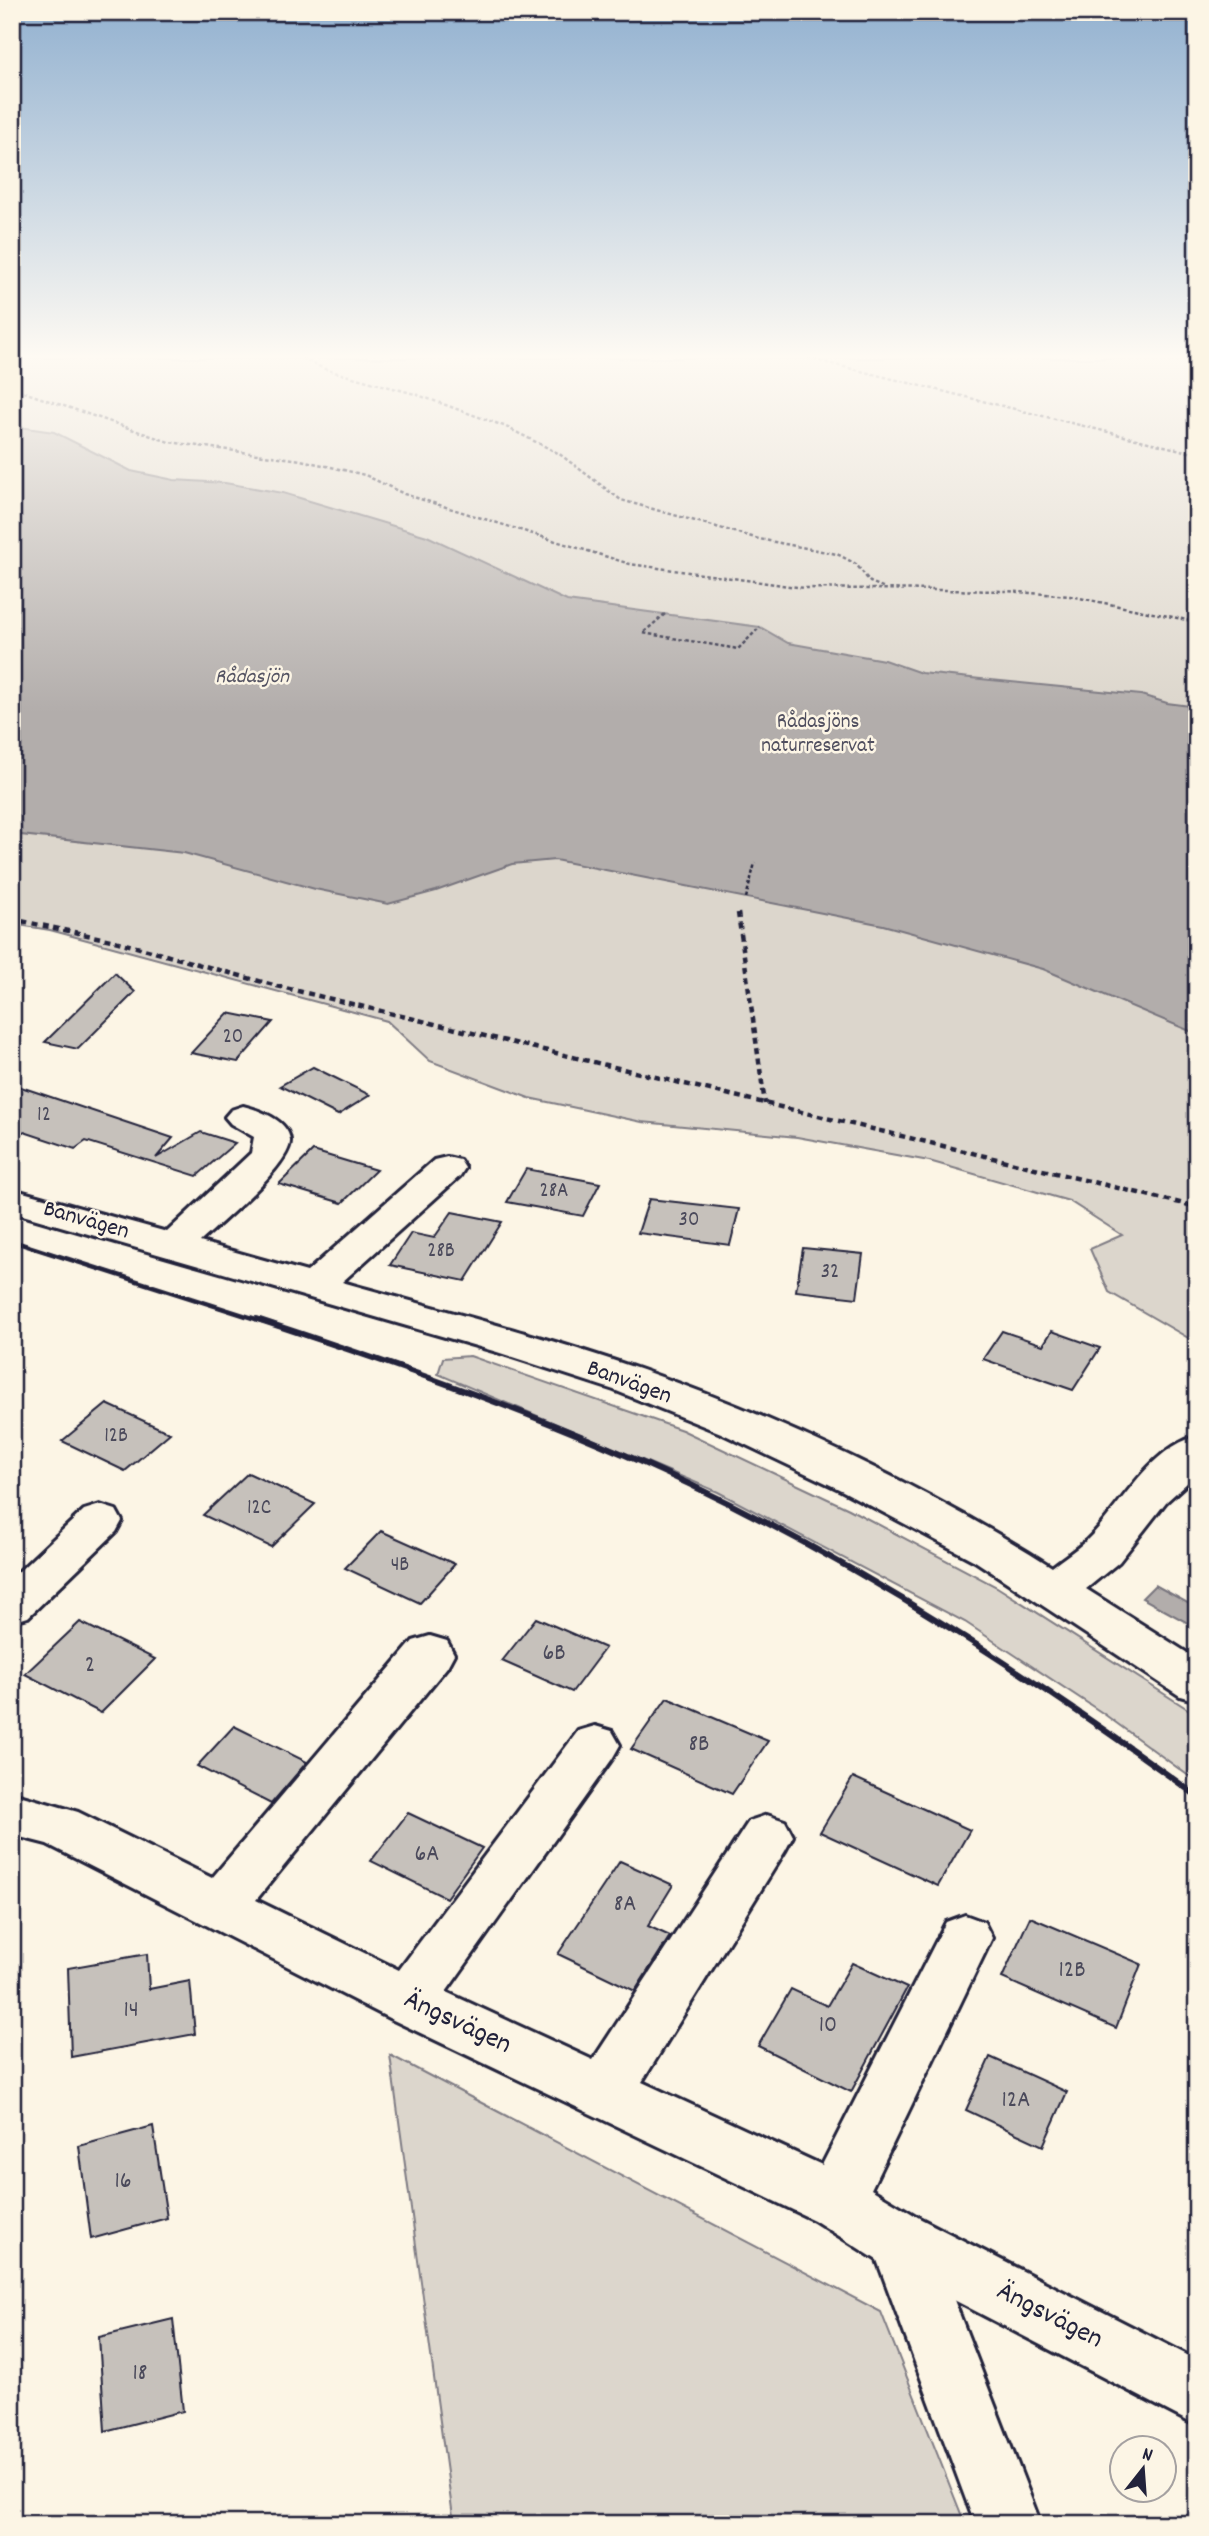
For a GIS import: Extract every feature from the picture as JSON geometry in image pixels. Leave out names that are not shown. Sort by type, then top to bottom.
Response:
[{"type":"street","points":[[173,1247],[266,1158],[272,1148],[274,1139],[270,1132],[243,1117]]},
{"type":"street","points":[[315,1286],[447,1168]]},
{"type":"street","name":"Banvägen","points":[[12,1200],[315,1286],[628,1380],[736,1423],[856,1479],[990,1550],[1197,1683]]},
{"type":"street","points":[[1056,1590],[1103,1551],[1151,1491],[1197,1450]]},
{"type":"street","points":[[12,1605],[100,1521]]},
{"type":"street","points":[[219,1906],[430,1654]]},
{"type":"street","points":[[408,2001],[595,1745]]},
{"type":"street","name":"Ängsvägen","points":[[12,1814],[60,1827],[408,2001],[835,2200],[900,2240],[1197,2394]]},
{"type":"street","points":[[604,2092],[766,1836]]},
{"type":"street","points":[[835,2200],[965,1938]]},
{"type":"street","points":[[900,2240],[1008,2524]]},
{"type":"path","points":[[368,476],[404,494],[630,564],[804,588],[1006,591],[1070,596],[1197,622]]},
{"type":"path","points":[[585,476],[606,493],[621,500],[747,537],[836,554],[856,564],[870,582],[890,591]]},
{"type":"path","points":[[665,614],[643,633],[738,649],[760,627]]},
{"type":"path","points":[[746,898],[755,863]]},
{"type":"path","points":[[738,913],[739,937],[765,1104]]},
{"type":"path","points":[[12,919],[111,940],[277,986],[1197,1207]]},
{"type":"green space","name":"Rådasjöns naturreservat","points":[[12,476],[1197,476],[1197,1343],[1109,1292],[1090,1249],[1122,1235],[1069,1201],[929,1161],[797,1137],[642,1122],[529,1098],[430,1061],[387,1021],[50,930],[12,924]]},
{"type":"green space","points":[[470,1356],[682,1430],[849,1509],[997,1587],[1197,1715],[1197,1782],[1104,1714],[965,1622],[718,1492],[438,1374],[443,1358]]},
{"type":"green space","points":[[390,2055],[881,2312],[965,2524],[454,2524]]},
{"type":"water","name":"Rådasjön","points":[[12,476],[157,476],[225,483],[283,493],[427,536],[567,601],[760,627],[788,643],[884,660],[921,673],[1141,695],[1167,703],[1197,707],[1197,1034],[1043,969],[883,925],[555,860],[512,864],[436,891],[388,904],[315,889],[184,853],[12,834]]},
{"type":"water","points":[[1155,1585],[1197,1608],[1197,1628],[1142,1598]]},
{"type":"building","points":[[115,973],[135,992],[78,1049],[45,1042]]},
{"type":"building","points":[[228,1013],[273,1022],[238,1062],[191,1053]]},
{"type":"building","points":[[313,1067],[370,1095],[338,1115],[280,1086]]},
{"type":"building","points":[[12,1084],[173,1138],[156,1158],[201,1132],[235,1143],[197,1176],[86,1141],[75,1149],[12,1128]]},
{"type":"building","points":[[313,1151],[376,1170],[342,1203],[279,1184]]},
{"type":"building","points":[[526,1169],[600,1183],[583,1216],[507,1202]]},
{"type":"building","points":[[649,1199],[739,1209],[730,1245],[638,1233]]},
{"type":"building","points":[[452,1212],[502,1222],[465,1281],[390,1265],[411,1233],[434,1238]]},
{"type":"building","points":[[803,1248],[863,1254],[857,1298],[796,1291]]},
{"type":"building","points":[[1002,1331],[1043,1345],[1052,1331],[1100,1348],[1073,1390],[983,1359]]},
{"type":"building","points":[[107,1404],[170,1433],[125,1471],[62,1441]]},
{"type":"building","points":[[248,1473],[315,1504],[271,1547],[203,1515]]},
{"type":"building","points":[[381,1531],[455,1564],[420,1603],[345,1568]]},
{"type":"building","points":[[536,1618],[605,1648],[572,1692],[502,1661]]},
{"type":"building","points":[[80,1622],[155,1659],[101,1713],[25,1674]]},
{"type":"building","points":[[667,1698],[768,1741],[732,1794],[631,1749]]},
{"type":"building","points":[[234,1726],[307,1762],[271,1804],[197,1766]]},
{"type":"building","points":[[853,1777],[970,1830],[938,1886],[820,1832]]},
{"type":"building","points":[[408,1813],[482,1848],[446,1898],[371,1861]]},
{"type":"building","points":[[620,1861],[673,1885],[648,1926],[670,1936],[635,1991],[558,1954]]},
{"type":"building","points":[[1030,1917],[1141,1964],[1116,2028],[1002,1978]]},
{"type":"building","points":[[147,1954],[149,1989],[190,1981],[195,2034],[71,2057],[68,1968]]},
{"type":"building","points":[[852,1963],[907,1988],[851,2092],[758,2046],[791,1989],[827,2006]]},
{"type":"building","points":[[990,2057],[1067,2092],[1043,2146],[966,2110]]},
{"type":"building","points":[[153,2126],[167,2218],[91,2239],[79,2146]]},
{"type":"building","points":[[173,2319],[183,2411],[105,2431],[99,2337]]},
{"type":"railway","points":[[12,1241],[262,1321]]},
{"type":"railway","points":[[257,1319],[530,1415],[637,1460],[756,1517],[950,1628],[1075,1710],[1197,1796]]}]
